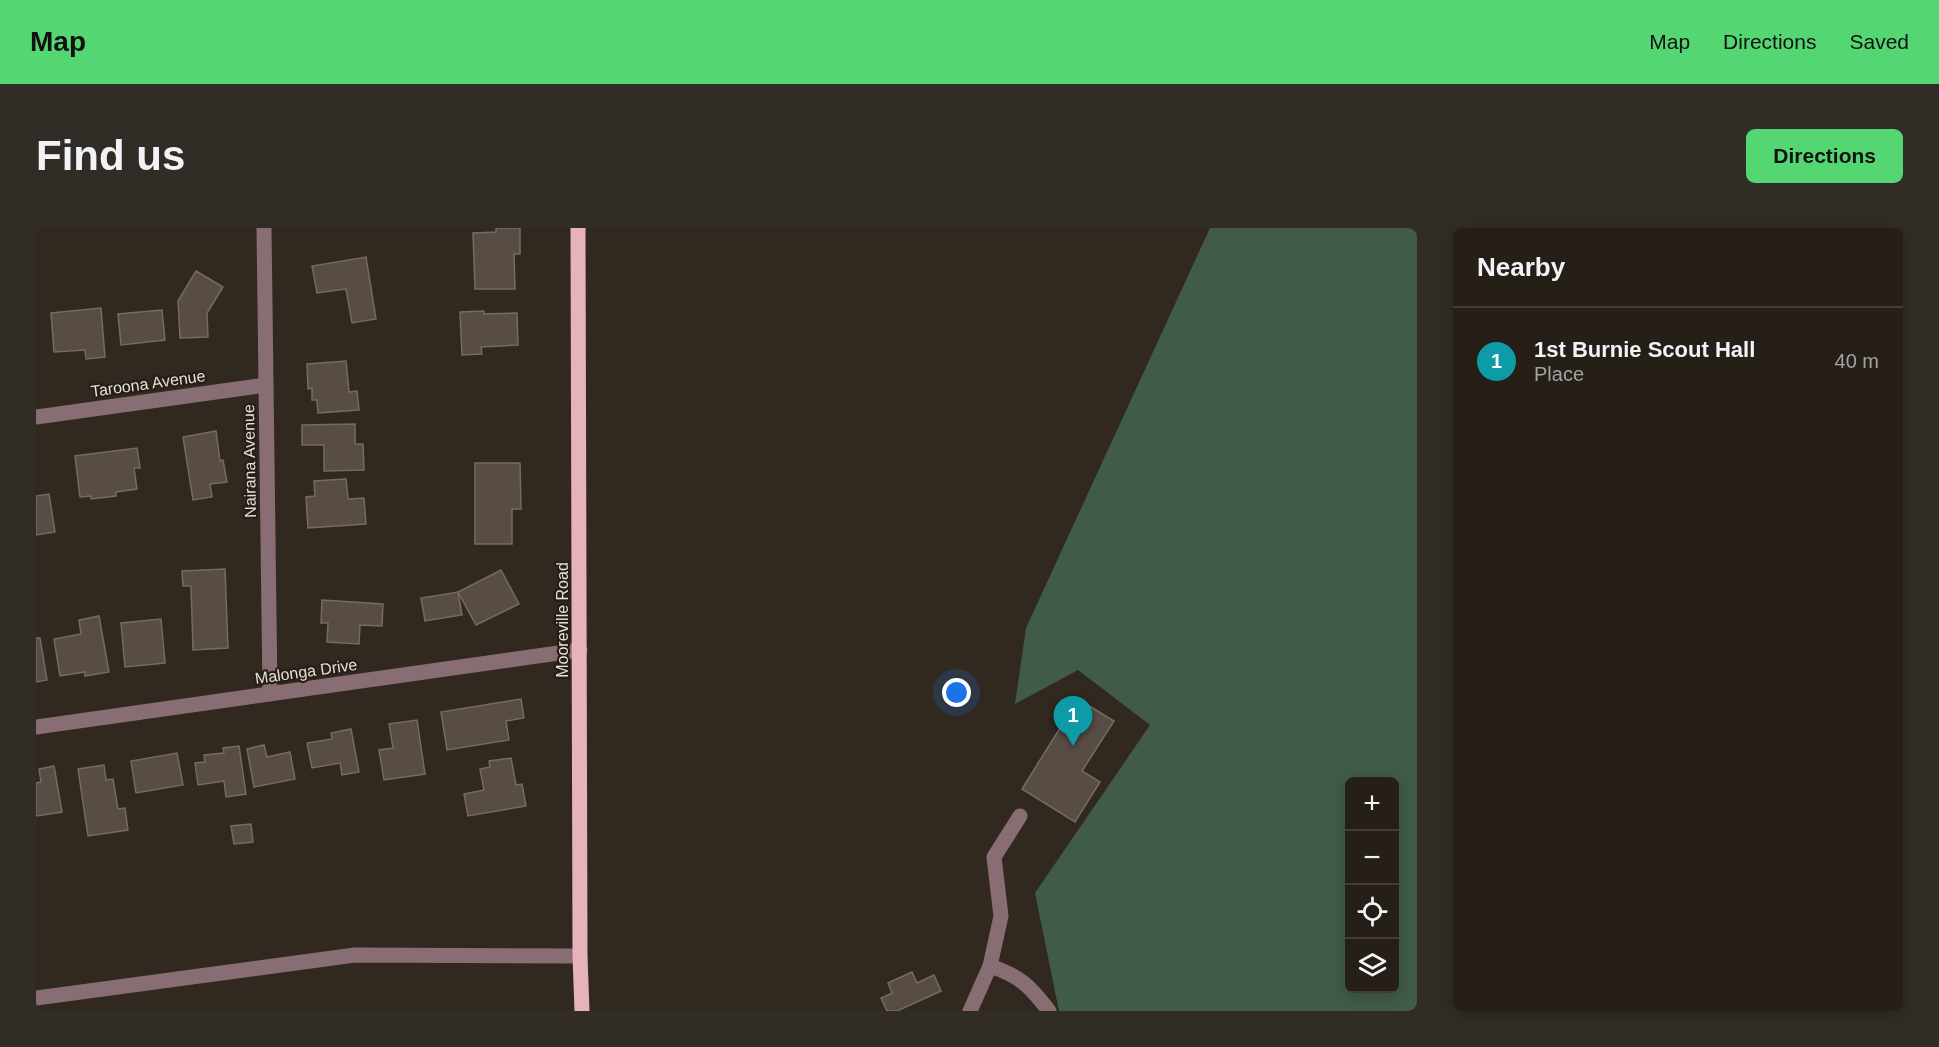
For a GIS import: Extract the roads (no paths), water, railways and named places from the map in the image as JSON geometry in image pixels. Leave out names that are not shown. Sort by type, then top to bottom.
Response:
[{"type":"main road","name":"Mooreville Road","points":[[578,228],[582,1011]]},
{"type":"street","name":"Nairana Avenue","points":[[264,228],[270,694]]},
{"type":"street","name":"Taroona Avenue","points":[[36,417],[266,385]]},
{"type":"street","name":"Malonga Drive","points":[[36,727],[580,650]]},
{"type":"street","points":[[970,1011],[990,966],[1000,916],[994,857],[1020,816]]},
{"type":"street","points":[[36,998],[355,955],[580,956]]},
{"type":"street","points":[[990,966],[1006,971],[1030,987],[1048,1011]]},
{"type":"place","name":"1st Burnie Scout Hall","points":[[1073,746]]}]
